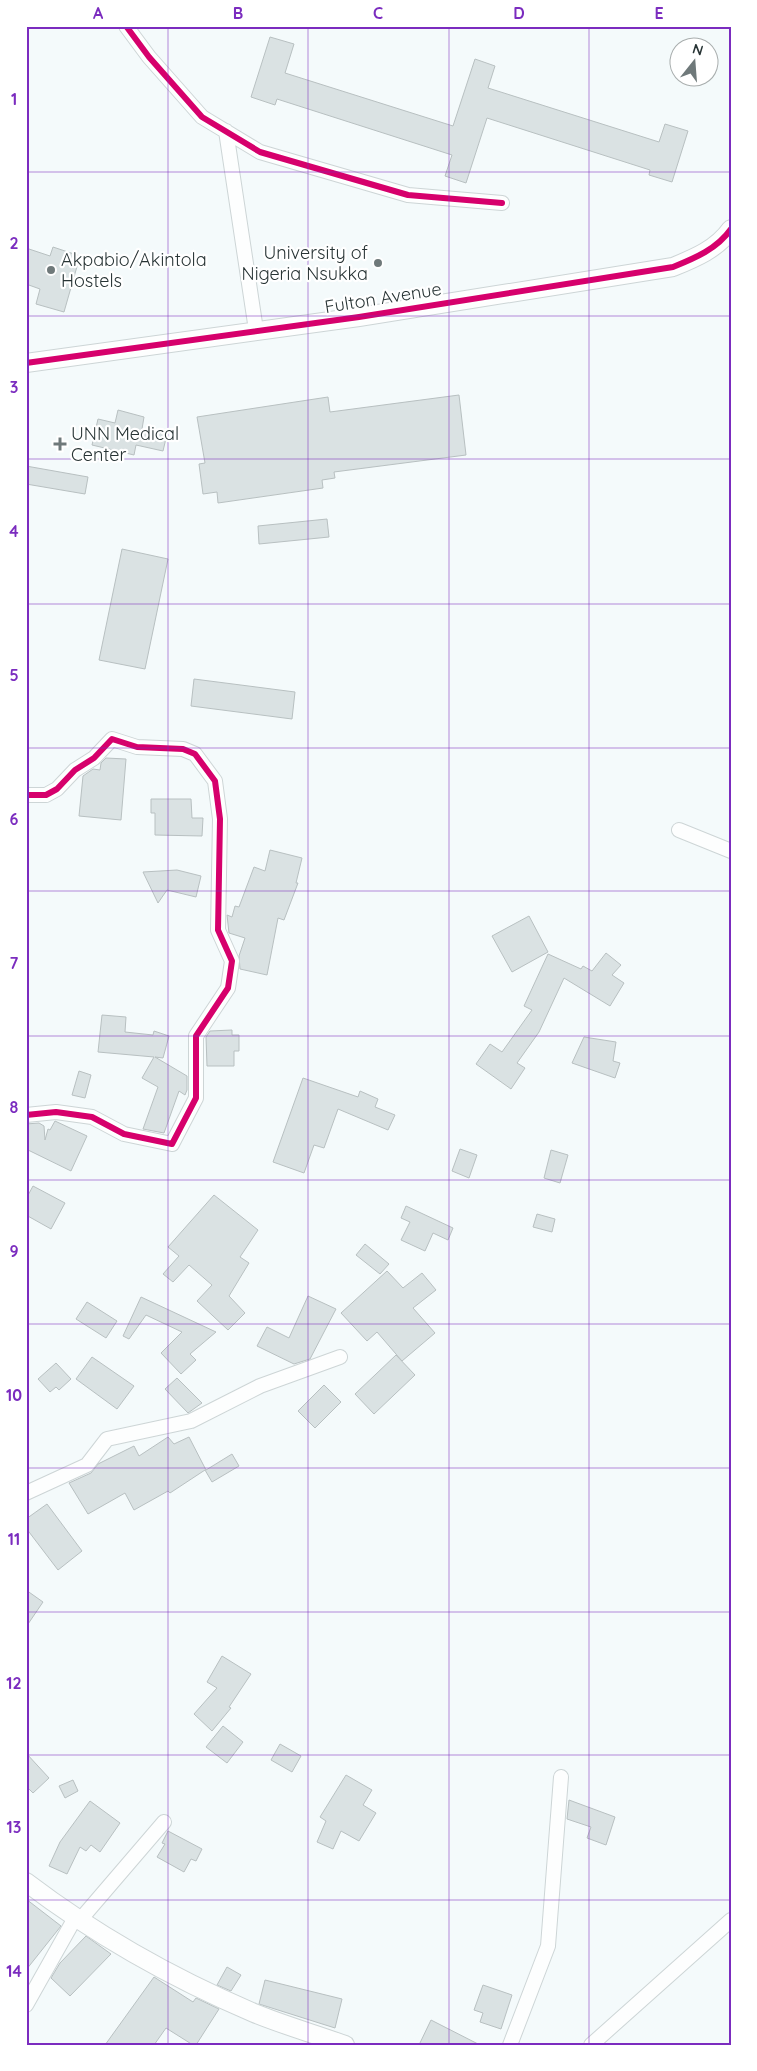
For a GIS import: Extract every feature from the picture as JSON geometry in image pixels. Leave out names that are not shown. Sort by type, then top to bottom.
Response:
[{"type":"street","points":[[126,26],[149,57],[202,117],[260,152],[408,195],[502,203]]},
{"type":"street","points":[[226,131],[256,330]]},
{"type":"street","name":"Fulton Avenue","points":[[26,363],[256,330],[359,318],[673,267],[698,257],[724,238],[731,229]]},
{"type":"street","points":[[26,795],[46,795],[57,789],[75,770],[94,758],[112,740],[138,747],[183,749],[195,754],[215,781],[220,819],[218,930],[232,961],[228,988],[196,1036],[196,1098],[172,1144],[124,1134],[92,1118],[56,1112],[26,1115]]},
{"type":"street","points":[[679,830],[731,851]]},
{"type":"street","points":[[26,1493],[87,1465],[107,1439],[192,1421],[260,1386],[340,1357]]},
{"type":"street","points":[[510,2045],[548,1946],[561,1777]]},
{"type":"street","points":[[75,1918],[80,1920],[164,1822]]},
{"type":"street","points":[[26,1882],[75,1918],[128,1952],[246,2009],[344,2045]]},
{"type":"street","points":[[26,2005],[75,1918]]},
{"type":"street","points":[[591,2045],[731,1920]]},
{"type":"building","points":[[270,37],[294,44],[285,73],[453,126],[475,59],[495,66],[488,88],[659,142],[665,124],[688,131],[672,182],[649,175],[650,170],[487,118],[466,183],[445,176],[452,155],[277,99],[275,105],[251,97]]},
{"type":"building","name":"Akpabio/Akintola Hostels","points":[[53,247],[80,256],[64,312],[36,304],[40,289],[26,284],[26,248],[50,256]]},
{"type":"building","points":[[459,395],[466,455],[334,472],[335,478],[322,480],[323,488],[218,503],[217,492],[203,494],[199,464],[205,463],[197,417],[328,397],[330,412]]},
{"type":"building","points":[[118,410],[144,417],[142,429],[167,434],[163,451],[136,445],[134,455],[92,445],[98,419],[115,423]]},
{"type":"building","points":[[26,466],[88,477],[85,494],[26,484]]},
{"type":"building","points":[[327,519],[329,537],[259,544],[258,526]]},
{"type":"building","points":[[122,549],[168,559],[145,669],[99,660]]},
{"type":"building","points":[[194,679],[295,692],[292,719],[191,706]]},
{"type":"building","points":[[106,758],[126,759],[121,820],[79,816],[83,776],[93,769],[100,770],[101,763]]},
{"type":"building","points":[[151,799],[191,799],[192,818],[203,818],[202,836],[155,835],[155,813],[151,813]]},
{"type":"building","points":[[270,850],[302,858],[296,883],[298,883],[284,920],[278,918],[267,975],[240,969],[239,956],[245,938],[229,933],[227,915],[232,917],[235,906],[239,907],[254,867],[265,871]]},
{"type":"building","points":[[177,870],[201,876],[196,897],[167,890],[158,903],[143,872]]},
{"type":"building","points":[[529,916],[548,952],[512,972],[492,936]]},
{"type":"building","points":[[606,953],[621,965],[612,975],[624,983],[610,1006],[564,978],[539,1032],[517,1063],[525,1068],[511,1089],[476,1064],[490,1044],[502,1052],[532,1010],[524,1006],[548,954],[581,969],[583,966],[592,971]]},
{"type":"building","points":[[102,1015],[126,1017],[125,1032],[153,1035],[154,1031],[169,1036],[163,1058],[155,1057],[187,1076],[187,1090],[185,1095],[179,1091],[164,1133],[143,1129],[158,1087],[142,1078],[154,1057],[98,1052]]},
{"type":"building","points":[[232,1030],[232,1035],[239,1035],[239,1051],[234,1051],[234,1066],[207,1066],[206,1037],[210,1031]]},
{"type":"building","points":[[584,1037],[616,1042],[613,1061],[620,1063],[615,1078],[572,1063]]},
{"type":"building","points":[[79,1071],[91,1075],[85,1098],[72,1095]]},
{"type":"building","points":[[303,1078],[358,1097],[360,1091],[378,1099],[375,1107],[395,1115],[388,1130],[338,1109],[324,1148],[314,1145],[304,1173],[273,1162]]},
{"type":"building","points":[[55,1121],[87,1136],[71,1171],[26,1149],[26,1124],[39,1123],[44,1126],[45,1140],[48,1129],[50,1130]]},
{"type":"building","points":[[460,1149],[477,1155],[469,1178],[452,1171]]},
{"type":"building","points":[[551,1150],[568,1155],[560,1183],[544,1178]]},
{"type":"building","points":[[33,1186],[65,1203],[51,1229],[26,1215],[26,1199]]},
{"type":"building","points":[[214,1195],[258,1230],[240,1257],[249,1263],[229,1296],[245,1313],[228,1330],[197,1301],[212,1285],[189,1265],[173,1282],[163,1274],[179,1256],[168,1247]]},
{"type":"building","points":[[406,1206],[453,1228],[448,1240],[433,1233],[425,1251],[401,1240],[410,1222],[401,1218]]},
{"type":"building","points":[[537,1214],[555,1219],[552,1232],[533,1227]]},
{"type":"building","points":[[365,1244],[389,1264],[380,1274],[356,1255]]},
{"type":"building","points":[[387,1271],[403,1288],[422,1273],[436,1290],[413,1308],[435,1333],[402,1361],[377,1332],[367,1341],[341,1313]]},
{"type":"building","points":[[308,1296],[336,1309],[310,1359],[294,1364],[257,1346],[267,1327],[289,1338]]},
{"type":"building","points":[[141,1297],[216,1332],[190,1354],[196,1360],[181,1374],[161,1353],[182,1332],[146,1315],[129,1339],[123,1336]]},
{"type":"building","points":[[87,1302],[117,1321],[106,1338],[76,1319]]},
{"type":"building","points":[[396,1355],[415,1375],[374,1414],[355,1394]]},
{"type":"building","points":[[92,1357],[134,1386],[117,1409],[76,1379]]},
{"type":"building","points":[[56,1363],[71,1379],[59,1390],[56,1387],[50,1392],[38,1379]]},
{"type":"building","points":[[177,1378],[202,1403],[188,1413],[165,1389]]},
{"type":"building","points":[[324,1385],[341,1402],[315,1428],[298,1411]]},
{"type":"building","points":[[168,1437],[174,1444],[189,1437],[206,1470],[232,1454],[239,1466],[212,1482],[205,1470],[170,1493],[168,1491],[134,1510],[125,1493],[88,1514],[69,1483],[91,1473],[98,1464],[134,1446],[139,1456]]},
{"type":"building","points":[[47,1504],[82,1551],[58,1570],[26,1528],[26,1519]]},
{"type":"building","points":[[26,1590],[43,1602],[26,1627]]},
{"type":"building","points":[[222,1656],[251,1674],[229,1707],[231,1708],[212,1731],[194,1714],[217,1688],[207,1682]]},
{"type":"building","points":[[223,1726],[243,1742],[227,1763],[206,1747]]},
{"type":"building","points":[[280,1744],[301,1756],[292,1772],[271,1760]]},
{"type":"building","points":[[26,1753],[49,1778],[33,1793],[26,1786]]},
{"type":"building","points":[[346,1775],[372,1790],[363,1805],[376,1813],[359,1841],[341,1831],[333,1849],[317,1842],[326,1821],[320,1817]]},
{"type":"building","points":[[73,1780],[78,1791],[65,1798],[59,1786]]},
{"type":"building","points":[[569,1800],[615,1817],[606,1845],[587,1838],[591,1827],[567,1819]]},
{"type":"building","points":[[90,1801],[120,1823],[100,1852],[91,1845],[86,1851],[80,1847],[67,1874],[49,1866],[60,1842]]},
{"type":"building","points":[[168,1831],[202,1849],[196,1861],[191,1859],[184,1872],[157,1857],[165,1844],[162,1843]]},
{"type":"building","points":[[26,1899],[61,1926],[26,1970]]},
{"type":"building","points":[[86,1936],[111,1954],[70,1996],[51,1978],[60,1963]]},
{"type":"building","points":[[227,1967],[241,1975],[231,1991],[217,1985]]},
{"type":"building","points":[[154,1977],[193,2002],[196,1998],[219,2009],[196,2045],[166,2028],[154,2045],[105,2045]]},
{"type":"building","points":[[265,1980],[342,1999],[335,2028],[259,2004]]},
{"type":"building","points":[[483,1985],[512,1995],[501,2029],[480,2022],[483,2013],[474,2010]]},
{"type":"building","points":[[431,2020],[480,2045],[419,2045]]},
{"type":"cycle path","points":[[126,26],[149,57],[202,117],[260,152],[408,195],[502,203]]},
{"type":"cycle path","points":[[26,363],[359,317],[673,267],[712,247],[731,229]]},
{"type":"cycle path","points":[[26,795],[46,795],[57,789],[75,770],[94,758],[112,739],[137,747],[183,749],[195,754],[215,781],[220,819],[218,930],[232,961],[228,988],[196,1036],[196,1098],[172,1144],[124,1134],[92,1117],[56,1112],[26,1115]]},
{"type":"place","name":"University of Nigeria Nsukka","points":[[378,263]]},
{"type":"place","name":"Akpabio/Akintola Hostels","points":[[51,270]]},
{"type":"place","name":"UNN Medical Center","points":[[60,444]]}]
